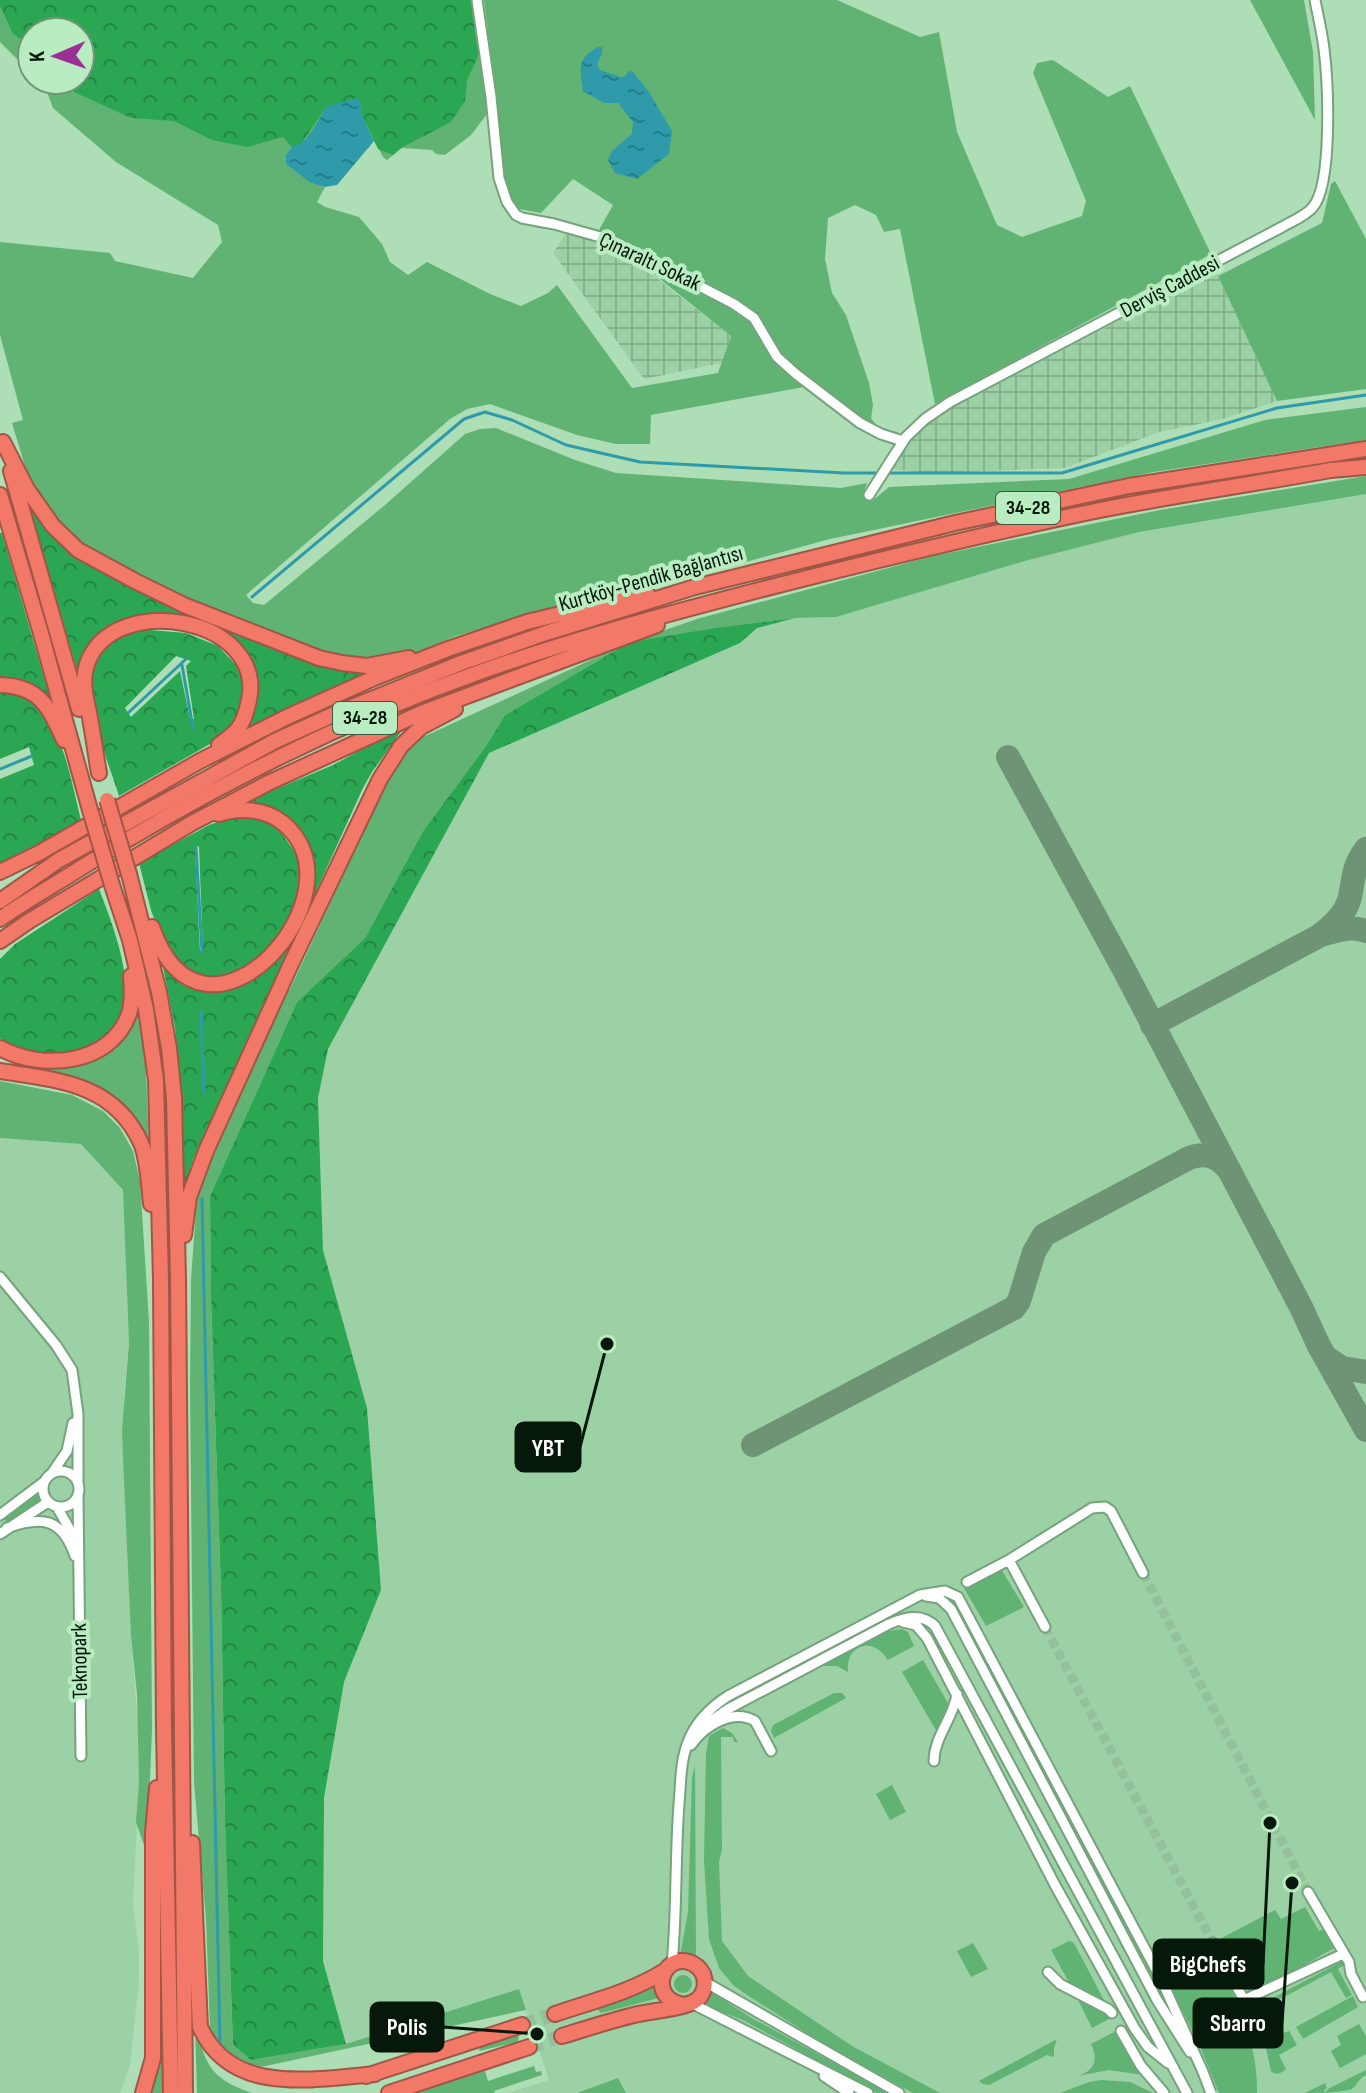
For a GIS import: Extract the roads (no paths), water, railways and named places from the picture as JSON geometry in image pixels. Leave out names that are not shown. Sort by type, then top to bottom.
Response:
[{"type":"highway","points":[[1,437],[40,510],[78,550],[186,606],[319,658],[342,663],[367,666],[448,649]]},
{"type":"highway","points":[[1,437],[129,874],[159,992],[169,1048],[174,1098],[178,1279],[185,2093]]},
{"type":"highway","name":"Kurtköy-Pendik Bağlantısı","points":[[0,901],[59,860],[275,741],[461,663],[546,633],[695,587],[955,523],[1129,486],[1366,449]]},
{"type":"highway","name":"Kurtköy-Pendik Bağlantısı","points":[[0,919],[148,826],[270,763],[348,726],[477,673],[549,649],[674,611],[901,554],[1104,510],[1331,470],[1366,467]]},
{"type":"highway","points":[[0,495],[130,940],[146,1009],[156,1080],[171,2093]]},
{"type":"highway","points":[[0,872],[200,761],[374,678],[527,622],[656,591],[695,587]]},
{"type":"highway","points":[[0,941],[192,823],[268,783],[421,713],[627,636],[762,590]]},
{"type":"highway","points":[[99,773],[83,681],[86,665],[91,654],[110,634],[148,621],[178,622],[210,632],[226,640],[245,662],[251,690],[243,721],[238,729],[200,761]]},
{"type":"highway","points":[[178,1279],[189,1197],[206,1151],[380,779],[401,746],[421,727],[500,684]]},
{"type":"highway","points":[[0,685],[20,686],[48,706],[82,776]]},
{"type":"highway","points":[[129,874],[159,947],[167,961],[181,973],[192,980],[219,985],[234,982],[260,967],[286,940],[296,922],[307,882],[304,852],[295,835],[284,824],[258,811],[225,812],[192,823]]},
{"type":"highway","points":[[0,880],[39,853]]},
{"type":"highway","points":[[0,948],[29,921]]},
{"type":"highway","points":[[0,1048],[34,1060],[59,1061],[82,1057],[111,1042],[130,1013],[130,940]]},
{"type":"highway","points":[[0,1071],[60,1081],[93,1091],[118,1110],[132,1128],[142,1146],[161,1280]]},
{"type":"highway","points":[[182,1718],[194,1867],[200,2027],[212,2059],[237,2084]]},
{"type":"highway","points":[[143,2093],[153,2058],[153,1832],[164,1728]]},
{"type":"highway","points":[[555,2014],[640,1986],[684,1961],[694,1964],[705,1982],[702,1995],[688,2004],[636,2014],[562,2036]]},
{"type":"highway","points":[[669,1967],[662,1981],[664,1993],[673,2002],[688,2004]]},
{"type":"highway","points":[[316,2093],[522,2025]]},
{"type":"highway","points":[[389,2093],[529,2047]]},
{"type":"highway","points":[[267,2092],[289,2092],[350,2076],[375,2074]]},
{"type":"street","name":"Çınaraltı Sokak","points":[[477,0],[499,178],[507,202],[516,215],[611,240],[734,304],[754,318],[777,357],[796,374],[860,423],[903,441]]},
{"type":"street","name":"Derviş Caddesi","points":[[869,495],[903,441],[919,424],[950,402],[1270,234],[1314,207],[1325,162],[1327,94],[1324,49],[1315,0]]},
{"type":"street","name":"Teknopark","points":[[0,1277],[66,1359],[72,1370],[76,1391],[81,1756]]},
{"type":"street","name":"Teknopark","points":[[0,1515],[49,1477],[63,1459],[70,1441],[76,1391]]},
{"type":"street","points":[[64,1471],[75,1478],[78,1489],[76,1499],[68,1506],[52,1505],[43,1494],[43,1485],[49,1477],[64,1471]]},
{"type":"street","name":"Teknopark","points":[[4,1531],[52,1505],[69,1528],[78,1566]]},
{"type":"street","points":[[967,1582],[1009,1560],[1092,1508],[1101,1506],[1111,1511],[1143,1573]]},
{"type":"street","name":"Teknopark","points":[[4,1531],[26,1521],[52,1524],[63,1532],[78,1566]]},
{"type":"street","points":[[1009,1560],[1045,1627]]},
{"type":"street","points":[[669,1967],[676,1912],[675,1858],[683,1758],[699,1722],[719,1702],[920,1595],[945,1591],[958,1597],[980,1635],[1073,1817],[1162,1981],[1211,2093]]},
{"type":"street","points":[[920,1595],[945,1602],[951,1609],[1157,2000],[1203,2072]]},
{"type":"street","points":[[683,1758],[694,1736],[717,1715],[896,1621],[919,1617],[931,1621],[1187,2093]]},
{"type":"street","points":[[896,1621],[907,1622],[922,1630],[1055,1885],[1135,2029],[1148,2047],[1173,2067]]},
{"type":"street","points":[[965,1635],[980,1635]]},
{"type":"street","points":[[934,1761],[957,1694]]},
{"type":"street","points":[[683,1758],[696,1737],[713,1724],[735,1717],[755,1721],[771,1751]]},
{"type":"street","points":[[1308,1892],[1349,1962],[1351,1974],[1363,1997]]},
{"type":"street","points":[[1213,1943],[1244,2000],[1343,1954]]},
{"type":"street","points":[[1048,1972],[1060,1984],[1112,2013]]},
{"type":"street","points":[[705,1982],[899,2093]]},
{"type":"street","points":[[688,2004],[868,2093]]},
{"type":"street","points":[[1121,2031],[1141,2066],[1164,2093]]},
{"type":"street","points":[[791,2055],[849,2093]]},
{"type":"water","points":[[602,47],[597,64],[600,70],[621,77],[629,71],[633,72],[672,131],[669,154],[637,179],[615,173],[608,160],[612,151],[632,134],[633,122],[618,103],[604,103],[583,91],[581,65],[586,56]]},
{"type":"water","points":[[357,98],[362,104],[362,116],[374,141],[337,185],[325,187],[311,183],[286,164],[286,155],[308,137],[326,107]]},
{"type":"waterway","points":[[252,597],[464,419],[485,412],[512,420],[566,445],[640,462],[844,473],[1062,473],[1277,408],[1366,395]]},
{"type":"waterway","points":[[128,713],[186,659]]},
{"type":"waterway","points":[[182,665],[193,728]]},
{"type":"waterway","points":[[0,769],[32,756]]},
{"type":"waterway","points":[[196,847],[202,952]]},
{"type":"waterway","points":[[201,1011],[204,1093]]},
{"type":"waterway","points":[[202,1199],[220,2045]]},
{"type":"tunnel","points":[[1143,1573],[1308,1892]]},
{"type":"tunnel","points":[[1045,1627],[1213,1943]]},
{"type":"tunnel","points":[[522,2025],[555,2014]]},
{"type":"tunnel","points":[[529,2047],[562,2036]]},
{"type":"place","name":"YBT","points":[[607,1344]]},
{"type":"place","name":"BigChefs","points":[[1270,1823]]},
{"type":"place","name":"Sbarro","points":[[1292,1883]]},
{"type":"place","name":"Polis","points":[[537,2034]]}]
